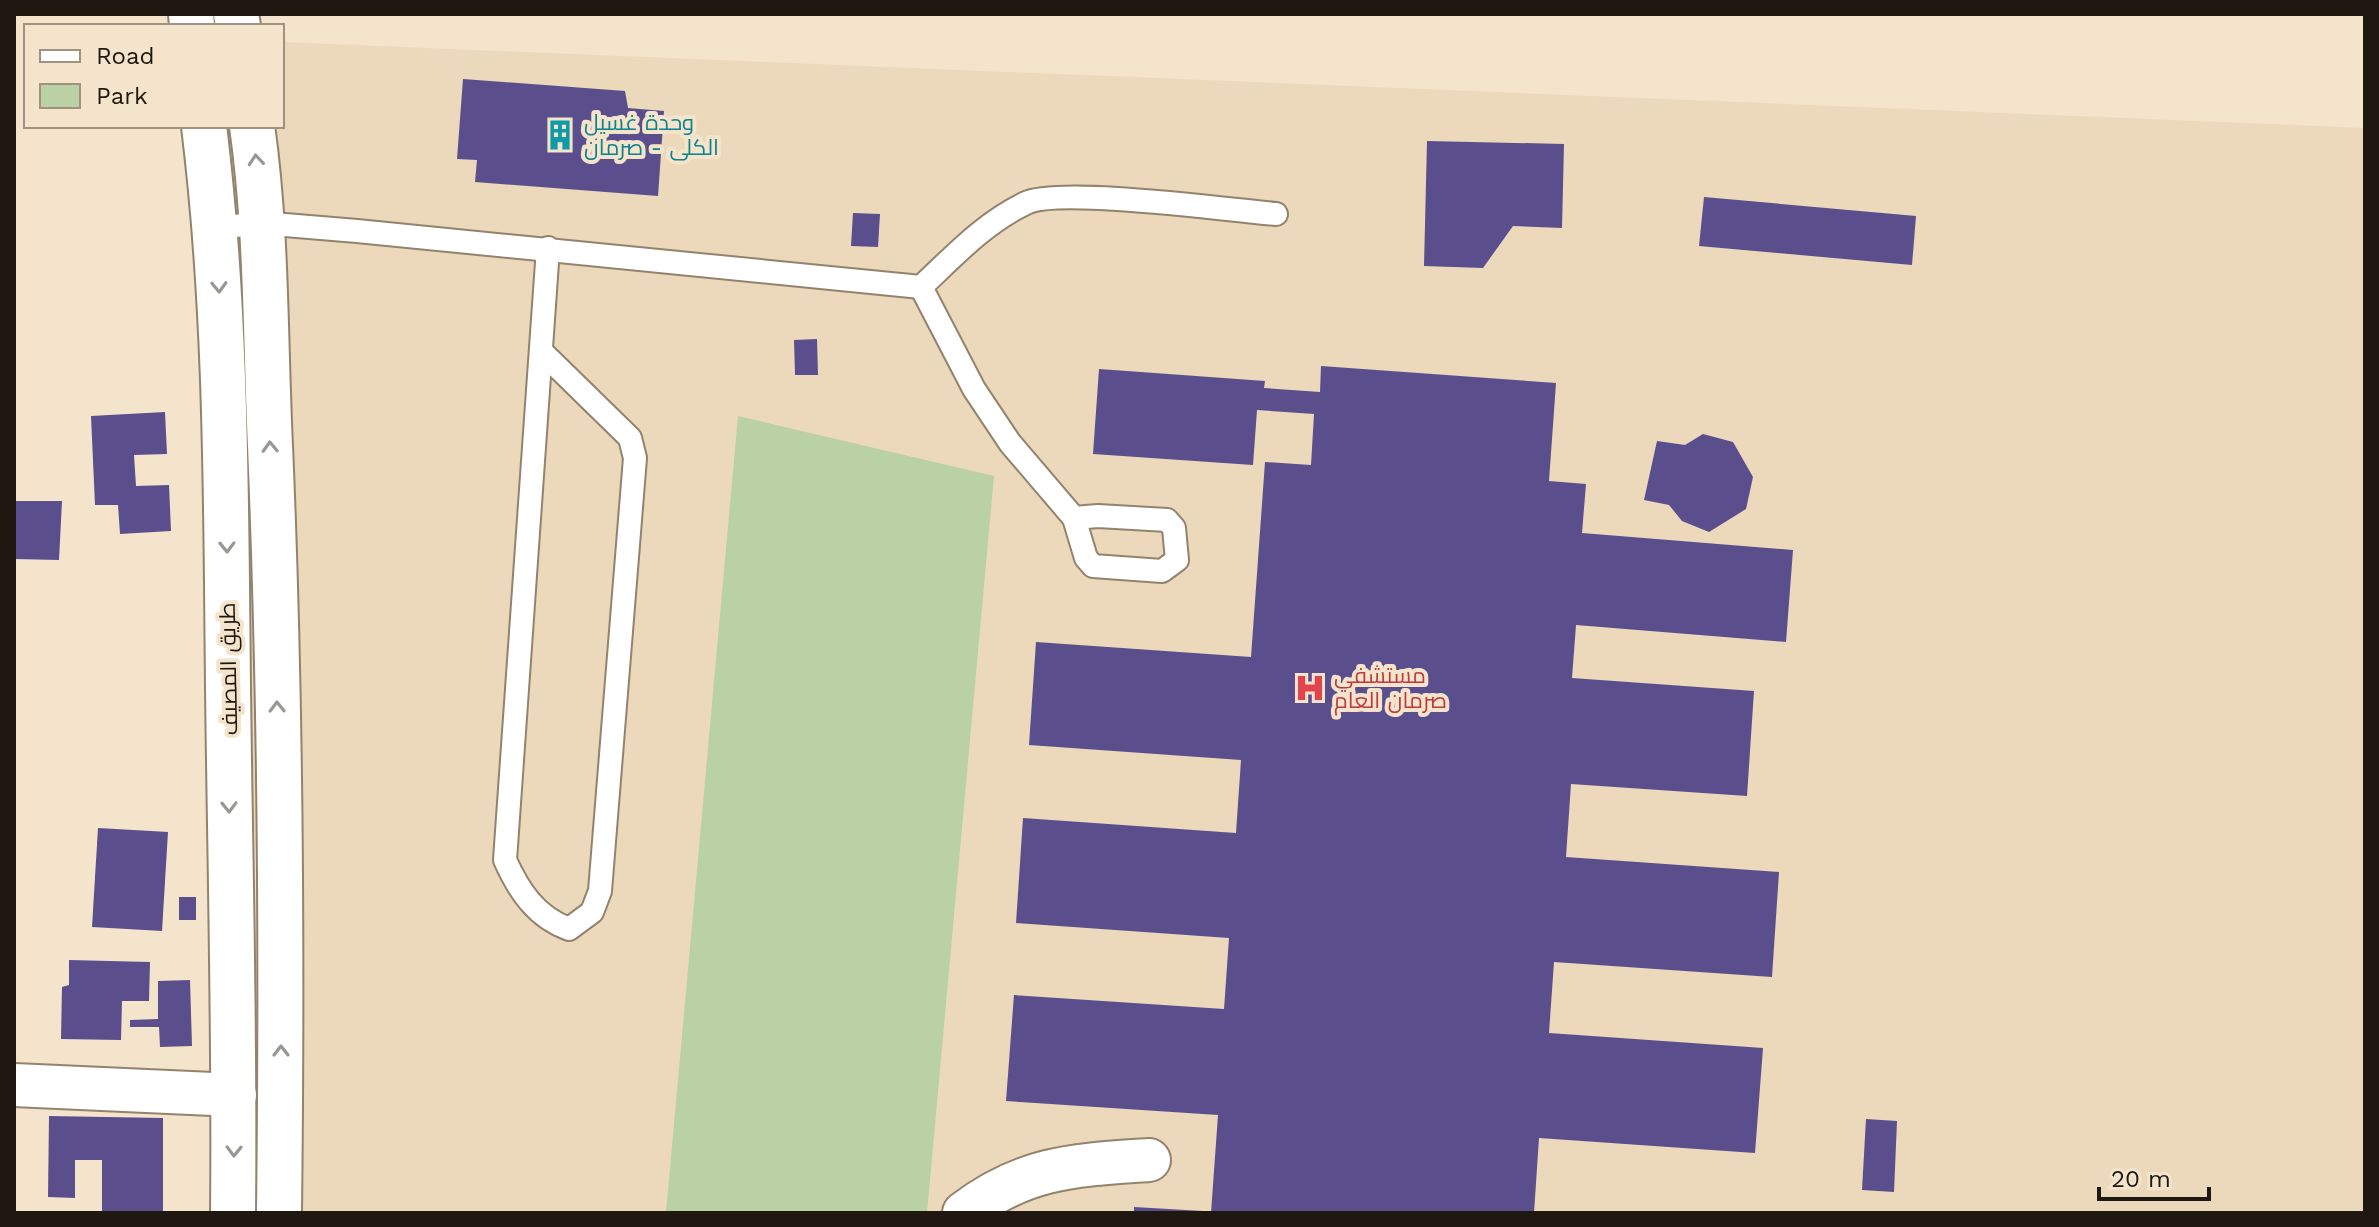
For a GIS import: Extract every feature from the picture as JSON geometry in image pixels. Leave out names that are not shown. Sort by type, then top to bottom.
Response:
[{"type":"main road","name":"طريق المصيف","points":[[204,128],[217,228],[225,437],[235,1095],[233,1213]]},
{"type":"main road","points":[[252,128],[261,223],[275,568],[282,952],[279,1213]]},
{"type":"street","points":[[14,1085],[235,1095]]},
{"type":"street","points":[[964,1213],[986,1196],[1057,1167],[1149,1160]]},
{"type":"lane","points":[[217,228],[261,223],[548,248],[921,287],[980,231],[1029,201],[1074,197],[1276,214]]},
{"type":"lane","points":[[541,351],[630,438],[635,458],[600,891],[592,912],[569,929],[551,923],[519,892],[505,860],[548,248]]},
{"type":"lane","points":[[921,287],[944,336],[995,421],[1074,518]]},
{"type":"shaded area","points":[[284,42],[2365,128],[2365,1213],[284,1213],[200,128],[284,128]]},
{"type":"green space","points":[[738,416],[994,476],[927,1213],[666,1213]]},
{"type":"building","name":"وحدة غسيل الكلى - صرمان","points":[[463,79],[625,91],[628,108],[664,111],[658,196],[475,182],[477,160],[457,159]]},
{"type":"building","points":[[1427,141],[1564,144],[1562,228],[1513,226],[1483,268],[1424,266]]},
{"type":"building","points":[[1704,197],[1916,216],[1912,265],[1699,246]]},
{"type":"building","points":[[853,213],[880,214],[878,247],[851,246]]},
{"type":"building","points":[[817,339],[818,375],[795,375],[794,340]]},
{"type":"building","points":[[1321,366],[1556,383],[1549,481],[1586,484],[1582,533],[1793,550],[1786,642],[1576,625],[1572,678],[1754,691],[1747,796],[1571,784],[1566,857],[1779,872],[1772,977],[1554,962],[1549,1033],[1763,1048],[1755,1153],[1539,1138],[1534,1213],[1211,1213],[1218,1115],[1006,1101],[1014,995],[1224,1009],[1229,938],[1016,923],[1023,818],[1236,833],[1241,760],[1029,745],[1036,642],[1251,657],[1265,462],[1311,465],[1314,414],[1257,410],[1253,465],[1093,454],[1099,369],[1265,381],[1264,388],[1320,392]]},
{"type":"building","points":[[165,412],[167,454],[134,455],[136,486],[169,485],[171,531],[120,534],[118,505],[95,505],[91,416]]},
{"type":"building","points":[[1703,434],[1733,442],[1753,477],[1746,509],[1709,532],[1682,521],[1669,505],[1644,500],[1657,441],[1685,445]]},
{"type":"building","points":[[14,501],[62,501],[59,560],[14,559]]},
{"type":"building","points":[[98,828],[168,832],[162,931],[92,927]]},
{"type":"building","points":[[179,897],[196,897],[196,920],[179,920]]},
{"type":"building","points":[[69,960],[150,962],[149,1001],[122,1001],[121,1040],[61,1039],[62,987],[69,985]]},
{"type":"building","points":[[190,980],[192,1046],[160,1047],[159,1027],[130,1027],[130,1020],[158,1019],[158,981]]},
{"type":"building","points":[[49,1116],[163,1118],[163,1213],[102,1213],[102,1160],[75,1160],[75,1198],[48,1197]]},
{"type":"building","points":[[1866,1119],[1897,1121],[1894,1192],[1862,1190]]},
{"type":"building","points":[[1134,1207],[1203,1211],[1203,1213],[1134,1213]]},
{"type":"place","name":"وحدة غسيل الكلى - صرمان","points":[[560,135]]},
{"type":"place","name":"مستشفي صرمان العام","points":[[1310,688]]}]
